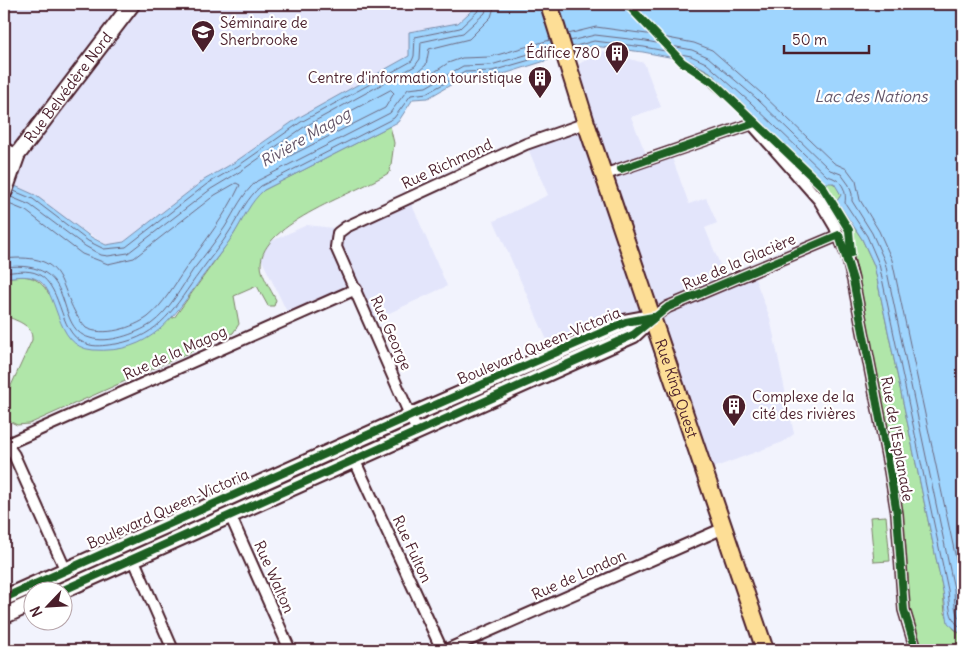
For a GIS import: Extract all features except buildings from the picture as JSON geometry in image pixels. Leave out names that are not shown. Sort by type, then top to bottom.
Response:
[{"type":"main road","name":"Rue King Ouest","points":[[549,4],[568,70],[603,175],[765,650]]},
{"type":"street","name":"Rue Belvédère Nord","points":[[4,192],[18,155],[132,4]]},
{"type":"street","name":"Rue Richmond","points":[[336,247],[338,233],[346,227],[526,144],[586,123]]},
{"type":"street","name":"Rue de l'Esplanade","points":[[603,175],[752,124],[807,185],[828,215],[839,235],[854,280],[896,514],[904,610],[916,650]]},
{"type":"street","points":[[4,148],[18,155]]},
{"type":"street","name":"Rue de la Glacière","points":[[653,318],[668,307],[839,235]]},
{"type":"street","name":"Rue George","points":[[336,247],[417,431]]},
{"type":"street","name":"Rue de la Magog","points":[[6,443],[356,289]]},
{"type":"street","name":"Boulevard Queen-Victoria","points":[[4,598],[410,416],[626,322],[653,318]]},
{"type":"street","name":"Boulevard Queen-Victoria","points":[[72,586],[633,335],[653,318]]},
{"type":"street","points":[[6,443],[66,571]]},
{"type":"street","name":"Rue Fulton","points":[[354,459],[444,650]]},
{"type":"street","name":"Rue Walton","points":[[230,515],[290,650]]},
{"type":"street","name":"Rue de London","points":[[444,650],[724,528]]},
{"type":"street","points":[[133,558],[173,650]]},
{"type":"street","points":[[4,616],[22,608]]},
{"type":"shaded area","points":[[4,4],[479,4],[458,23],[436,29],[409,56],[298,118],[235,162],[204,180],[124,242],[107,245],[4,181]]},
{"type":"shaded area","points":[[602,51],[644,63],[661,107],[631,117],[648,159],[670,152],[689,204],[706,198],[717,223],[705,228],[727,282],[752,271],[770,318],[794,434],[783,442],[705,471],[653,318],[555,358],[494,221],[548,195],[526,144],[585,123],[568,70]]},
{"type":"shaded area","points":[[409,198],[447,286],[370,322],[355,289],[290,318],[256,248],[307,225],[342,229]]},
{"type":"green space","points":[[687,61],[710,72],[826,183],[831,182],[837,186],[841,195],[837,201],[862,239],[874,265],[943,591],[945,613],[954,629],[963,636],[963,650],[916,650],[911,636],[897,514],[853,280],[828,215],[752,124],[682,62]]},
{"type":"green space","points":[[390,126],[394,143],[390,172],[293,222],[265,250],[261,269],[276,300],[274,306],[268,306],[257,286],[234,296],[239,324],[233,333],[29,424],[17,425],[5,419],[4,401],[32,340],[32,335],[27,327],[4,315],[4,278],[30,277],[40,283],[49,294],[174,318],[234,234],[254,198],[264,190]]},
{"type":"green space","points":[[886,516],[890,561],[874,562],[870,517]]},
{"type":"water","name":"Lac des Nations","points":[[479,4],[963,4],[963,636],[948,623],[943,591],[874,265],[862,239],[837,201],[841,195],[834,183],[826,183],[710,72],[690,61],[643,52],[593,46],[507,73],[492,76],[466,76],[428,98],[413,99],[398,122],[264,190],[251,205],[227,244],[170,319],[145,339],[130,346],[113,350],[93,350],[80,346],[70,339],[63,328],[49,293],[43,284],[30,277],[4,278],[4,181],[35,195],[91,237],[106,245],[124,242],[204,180],[235,162],[298,118],[409,56],[409,32],[458,23]]},
{"type":"cycle path","points":[[627,4],[682,62],[714,83],[822,186],[849,230],[851,253]]},
{"type":"cycle path","points":[[621,169],[752,124]]},
{"type":"cycle path","points":[[72,586],[633,335],[668,307],[839,235],[853,280],[890,471],[897,514],[904,610],[916,650]]},
{"type":"cycle path","points":[[4,598],[410,416],[626,322],[653,317]]},
{"type":"place","name":"Séminaire de Sherbrooke","points":[[203,53]]},
{"type":"place","name":"Édifice 780","points":[[617,74]]},
{"type":"place","name":"Centre d'information touristique","points":[[540,99]]},
{"type":"place","name":"Complexe de la cité des rivières","points":[[734,427]]},
{"type":"water label","name":"Rivière Magog","points":[[305,137]]}]
